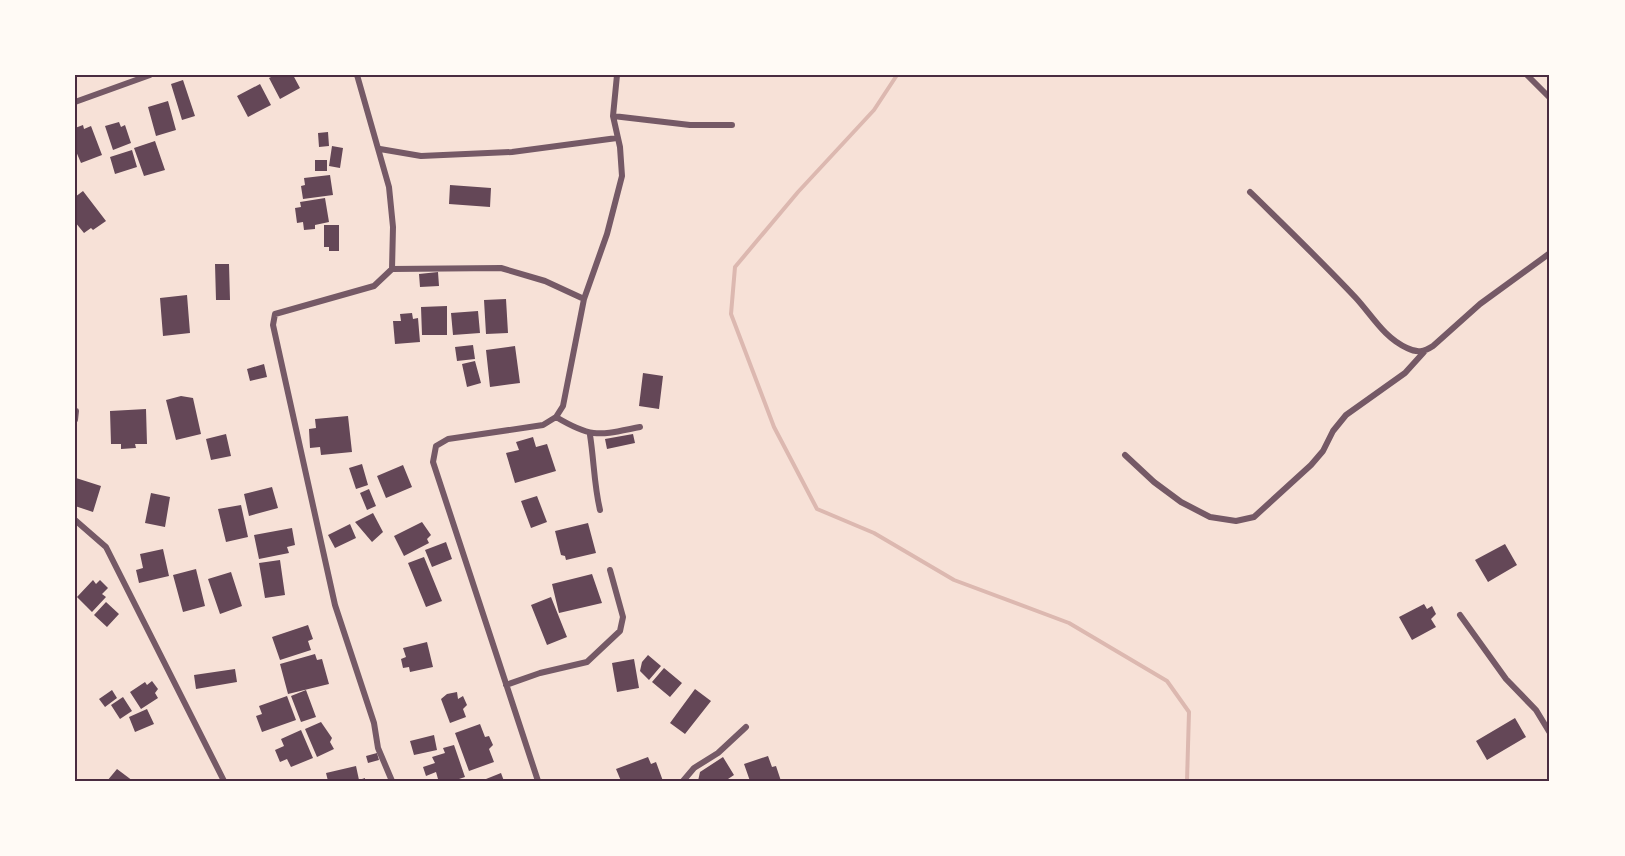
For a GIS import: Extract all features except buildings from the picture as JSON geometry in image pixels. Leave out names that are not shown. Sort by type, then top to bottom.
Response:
[{"type":"street","points":[[75,102],[150,75]]},
{"type":"street","points":[[357,75],[380,149],[390,197],[392,269]]},
{"type":"street","points":[[538,781],[440,488],[434,462],[436,446],[448,439],[543,425],[556,417],[563,406],[584,299],[607,234],[622,176],[620,147],[616,138],[614,116],[617,75]]},
{"type":"street","points":[[1527,75],[1550,98]]},
{"type":"street","points":[[614,116],[690,125],[732,125]]},
{"type":"street","points":[[380,149],[421,156],[512,152],[616,138]]},
{"type":"street","points":[[1251,192],[1356,298],[1389,336],[1406,348],[1424,351]]},
{"type":"street","points":[[1125,454],[1154,482],[1181,502],[1210,517],[1236,521],[1254,517],[1311,465],[1346,415],[1398,378],[1424,351],[1480,304],[1550,253]]},
{"type":"street","points":[[392,781],[378,748],[374,723],[335,605],[273,324],[275,314],[374,286],[392,269],[501,268],[545,281],[584,299]]},
{"type":"street","points":[[75,420],[76,411]]},
{"type":"street","points":[[556,417],[590,435],[604,435],[640,427]]},
{"type":"street","points":[[590,435],[595,466],[595,490],[600,510]]},
{"type":"street","points":[[75,520],[106,547],[224,781]]},
{"type":"street","points":[[506,685],[540,673],[587,662],[620,631],[623,617],[610,570]]},
{"type":"street","points":[[1460,615],[1506,679],[1536,710],[1550,733]]},
{"type":"street","points":[[683,781],[694,768],[718,753],[746,727]]},
{"type":"waterway","points":[[897,75],[874,110],[798,192],[735,267],[731,314],[774,427],[817,509],[874,533],[954,580],[1069,623],[1167,681],[1189,712],[1187,781]]}]
